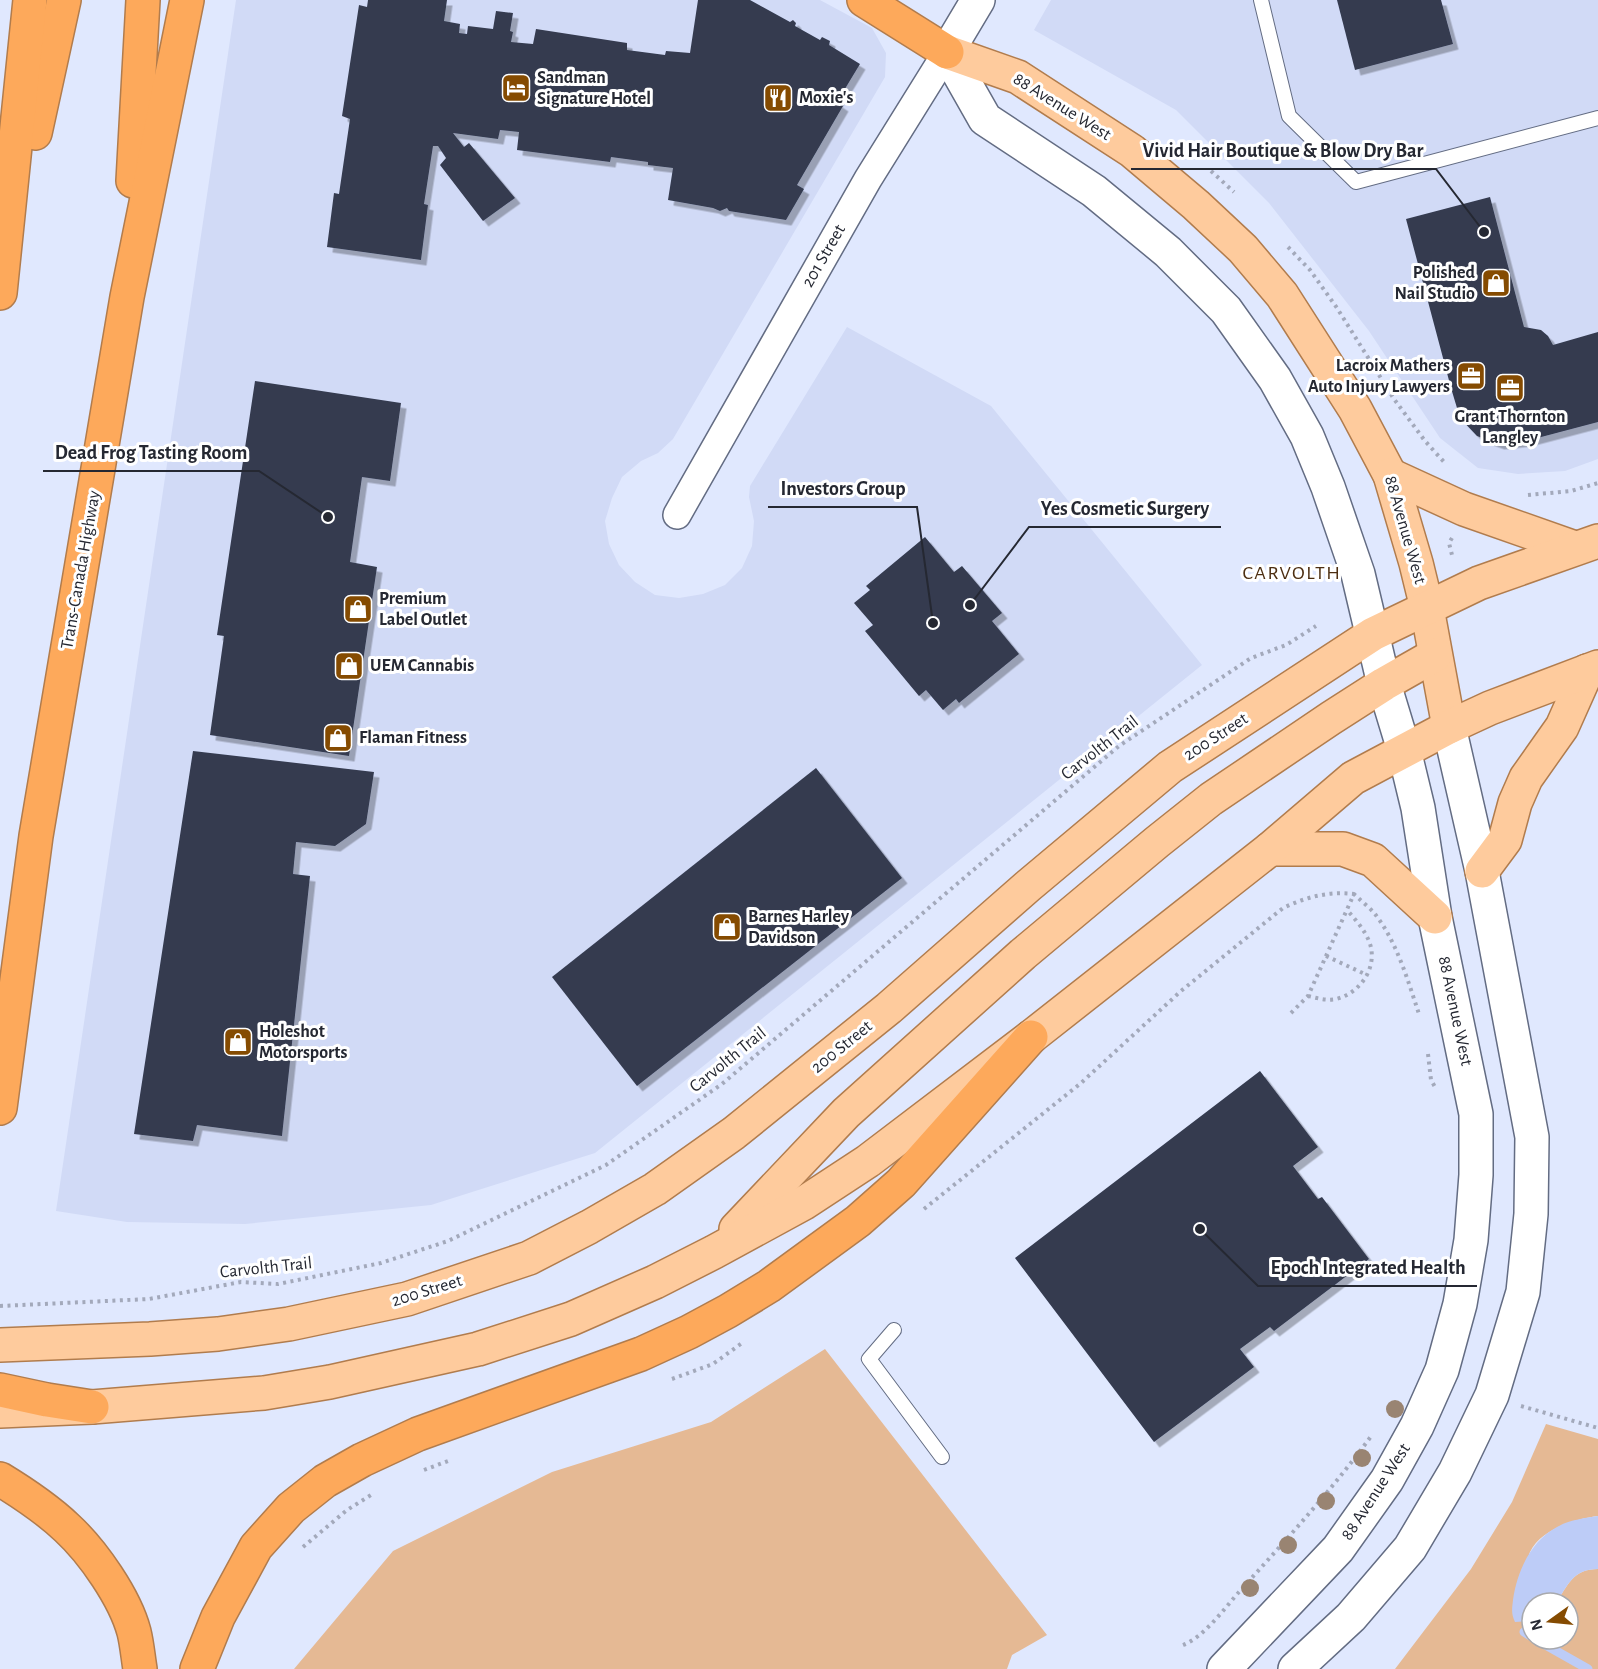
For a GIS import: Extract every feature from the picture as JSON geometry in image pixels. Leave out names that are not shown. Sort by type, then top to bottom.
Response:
[{"type":"highway","points":[[1,288],[30,0]]},
{"type":"highway","points":[[1,288],[64,0]]},
{"type":"highway","points":[[127,297],[143,0]]},
{"type":"highway","name":"Trans-Canada Highway","points":[[0,1108],[36,836],[127,297],[187,0]]},
{"type":"highway","points":[[864,0],[947,52]]},
{"type":"highway","points":[[197,1669],[219,1617],[256,1547],[291,1508],[326,1481],[362,1460],[418,1434],[641,1354],[689,1332],[769,1286],[858,1221],[901,1183],[1031,1036]]},
{"type":"highway","points":[[0,1390],[47,1405],[92,1407]]},
{"type":"highway","points":[[0,1479],[68,1528],[97,1562],[121,1600],[134,1631],[140,1669]]},
{"type":"main road","name":"201 Street","points":[[947,52],[978,0]]},
{"type":"main road","name":"88 Avenue West","points":[[947,52],[1018,77],[1132,151],[1196,205],[1243,249],[1282,295],[1355,409],[1390,475],[1427,608],[1449,727],[1482,871],[1532,1137],[1531,1214],[1523,1292],[1492,1395],[1455,1472],[1410,1548],[1351,1617],[1295,1669]]},
{"type":"main road","name":"88 Avenue West","points":[[947,52],[985,119],[1094,191],[1168,252],[1226,310],[1275,379],[1307,436],[1328,487],[1358,574],[1384,684],[1404,750],[1418,808],[1435,917],[1476,1114],[1476,1175],[1471,1240],[1460,1304],[1442,1370],[1418,1426],[1387,1480],[1338,1549],[1224,1669]]},
{"type":"main road","points":[[1390,475],[1464,509],[1587,545]]},
{"type":"main road","name":"200 Street","points":[[0,1345],[218,1334],[289,1324],[407,1299],[529,1258],[655,1189],[734,1133],[890,1008],[1028,886],[1170,767],[1373,634],[1479,583],[1587,545]]},
{"type":"main road","points":[[714,1252],[846,1113],[1023,954],[1157,842],[1211,799],[1384,684],[1435,655]]},
{"type":"main road","points":[[92,1407],[264,1393],[390,1370],[478,1349],[571,1319],[714,1252],[804,1203],[868,1161],[1270,849],[1353,778],[1490,708],[1592,669]]},
{"type":"main road","points":[[1482,871],[1505,840],[1515,804],[1526,778],[1562,728],[1592,669]]},
{"type":"main road","points":[[1270,849],[1343,849],[1373,860],[1435,917]]},
{"type":"main road","points":[[0,1411],[47,1405]]},
{"type":"street","name":"201 Street","points":[[677,515],[868,179],[947,52]]},
{"type":"lane","points":[[1261,0],[1289,116],[1356,182],[1598,118]]},
{"type":"lane","points":[[894,1330],[869,1359],[942,1457]]},
{"type":"path","points":[[1524,495],[1571,491],[1598,483]]},
{"type":"path","points":[[1454,534],[1449,543],[1454,560]]},
{"type":"path","name":"Carvolth Trail","points":[[0,1306],[149,1299],[241,1282],[278,1284],[381,1263],[448,1241],[606,1165],[722,1084],[1119,746],[1251,658],[1286,645],[1316,626]]},
{"type":"path","points":[[1291,1013],[1308,996],[1354,894],[1375,915],[1387,933],[1402,965],[1422,1023]]},
{"type":"path","points":[[1308,996],[1334,999],[1347,995],[1358,988],[1367,975],[1371,964],[1370,942],[1358,922],[1347,910]]},
{"type":"path","points":[[1326,956],[1367,975]]},
{"type":"path","points":[[1427,1051],[1431,1080],[1436,1090]]},
{"type":"path","points":[[1520,1406],[1598,1428]]},
{"type":"path","points":[[1183,1645],[1204,1630],[1282,1544],[1378,1427]]},
{"type":"shaded area","points":[[236,0],[820,0],[872,28],[886,53],[885,77],[673,439],[658,453],[641,461],[622,477],[612,498],[605,521],[609,544],[619,565],[635,582],[655,595],[679,598],[703,594],[725,585],[742,568],[752,546],[754,521],[749,497],[750,486],[847,327],[991,406],[1202,665],[595,1153],[431,1205],[245,1224],[127,1222],[56,1211]]},
{"type":"shaded area","points":[[1051,0],[1598,0],[1598,459],[1565,471],[1518,474],[1478,468],[1440,438],[1369,331],[1269,203],[1176,110],[1034,30]]},
{"type":"shaded area","points":[[825,1349],[1047,1635],[1012,1655],[1007,1669],[294,1669],[393,1551],[552,1472],[711,1422]]},
{"type":"shaded area","points":[[1546,1424],[1598,1439],[1598,1516],[1559,1526],[1542,1537],[1530,1552],[1528,1591],[1520,1591],[1520,1651],[1580,1651],[1580,1591],[1564,1591],[1577,1575],[1598,1569],[1598,1669],[1395,1669],[1471,1569],[1512,1502]]},
{"type":"shaded area","points":[[1598,1516],[1598,1569],[1577,1575],[1564,1591],[1520,1591],[1520,1622],[1515,1622],[1512,1611],[1515,1589],[1527,1558],[1548,1533],[1577,1520]]},
{"type":"building","name":"Sandman Signature Hotel","points":[[368,0],[447,0],[444,21],[460,24],[459,33],[467,34],[468,26],[493,29],[496,11],[513,13],[511,42],[533,44],[536,29],[627,43],[627,50],[665,55],[666,51],[690,53],[698,0],[750,0],[790,22],[793,20],[796,23],[795,26],[820,40],[822,37],[830,41],[829,45],[860,64],[837,102],[843,106],[797,185],[804,189],[786,220],[729,211],[727,208],[720,211],[668,200],[673,168],[611,157],[610,162],[517,150],[519,132],[500,130],[498,139],[453,133],[464,147],[469,143],[515,198],[483,221],[440,165],[446,158],[438,146],[433,146],[424,204],[428,205],[421,260],[327,247],[334,193],[339,194],[350,119],[342,116],[359,5],[367,7]]},
{"type":"building","points":[[1337,0],[1441,0],[1453,44],[1355,70]]},
{"type":"building","points":[[1490,197],[1524,327],[1541,330],[1553,345],[1598,332],[1598,422],[1526,441],[1499,444],[1477,436],[1460,418],[1406,219]]},
{"type":"building","points":[[255,381],[401,403],[390,481],[362,477],[350,562],[377,567],[349,756],[210,735],[224,636],[217,635]]},
{"type":"building","points":[[925,537],[954,572],[962,566],[1002,613],[992,621],[1019,654],[959,703],[956,699],[943,710],[926,690],[919,696],[865,631],[873,625],[854,603],[870,590],[866,586]]},
{"type":"building","points":[[193,751],[374,772],[366,824],[335,846],[296,842],[293,874],[310,876],[282,1136],[197,1125],[193,1141],[134,1134]]},
{"type":"building","name":"Barnes Harley Davidson","points":[[816,768],[902,878],[637,1086],[552,977]]},
{"type":"building","points":[[1260,1071],[1318,1147],[1293,1166],[1318,1199],[1322,1197],[1369,1259],[1274,1331],[1270,1327],[1240,1349],[1254,1367],[1154,1442],[1015,1258]]},
{"type":"waterway","points":[[1556,1651],[1588,1669]]},
{"type":"place","name":"Sandman Signature Hotel","points":[[516,88]]},
{"type":"place","name":"Moxie's","points":[[778,98]]},
{"type":"place","name":"Vivid Hair Boutique & Blow Dry Bar","points":[[1484,232]]},
{"type":"place","name":"Polished Nail Studio","points":[[1496,283]]},
{"type":"place","name":"Lacroix Mathers Auto Injury Lawyers","points":[[1471,376]]},
{"type":"place","name":"Grant Thornton Langley","points":[[1510,388]]},
{"type":"place","name":"Dead Frog Tasting Room","points":[[328,517]]},
{"type":"place","name":"Yes Cosmetic Surgery","points":[[970,605]]},
{"type":"place","name":"Premium Label Outlet","points":[[358,609]]},
{"type":"place","name":"Investors Group","points":[[933,623]]},
{"type":"place","name":"UEM Cannabis","points":[[349,666]]},
{"type":"place","name":"Flaman Fitness","points":[[338,738]]},
{"type":"place","name":"Barnes Harley Davidson","points":[[727,927]]},
{"type":"place","name":"Holeshot Motorsports","points":[[238,1042]]},
{"type":"place","name":"Epoch Integrated Health","points":[[1200,1229]]},
{"type":"district","name":"CARVOLTH","points":[[1292,573]]}]
